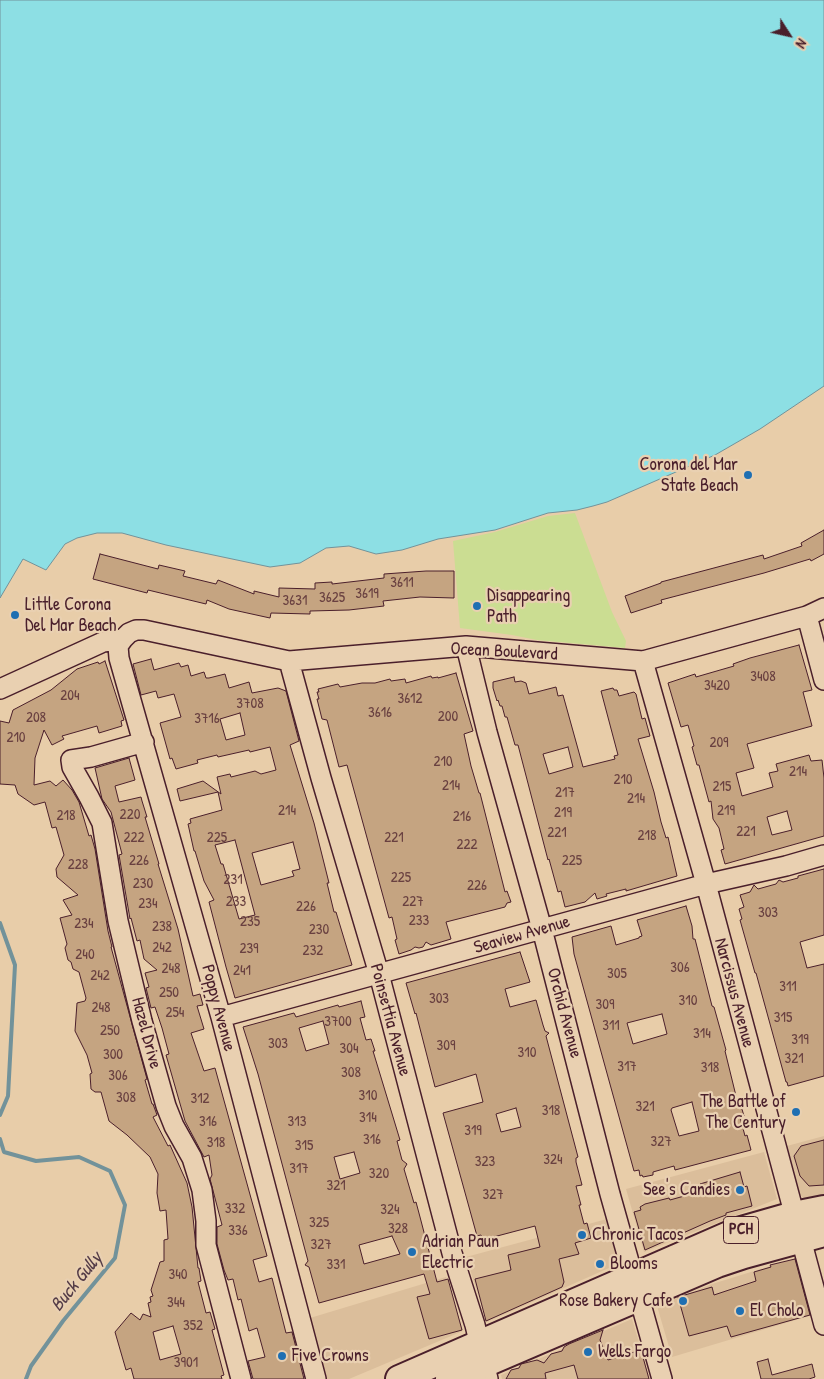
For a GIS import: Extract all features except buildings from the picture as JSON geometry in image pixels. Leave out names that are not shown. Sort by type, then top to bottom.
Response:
[{"type":"highway","name":"PCH","points":[[449,1379],[637,1286],[717,1264],[806,1229],[824,1209]]},
{"type":"highway","name":"PCH","points":[[399,1379],[484,1363]]},
{"type":"street","name":"Ocean Boulevard","points":[[0,689],[103,642],[123,639],[128,633],[136,630],[144,630],[289,661],[466,646],[643,661],[807,616],[824,608]]},
{"type":"street","points":[[807,616],[824,680]]},
{"type":"street","name":"Poppy Avenue","points":[[123,639],[118,646],[118,652],[221,1017],[316,1379]]},
{"type":"street","name":"Orchid Avenue","points":[[466,646],[487,732],[542,929],[610,1194],[662,1379]]},
{"type":"street","name":"Poinsettia Avenue","points":[[289,661],[321,778],[379,974],[454,1261],[484,1363]]},
{"type":"street","name":"Narcissus Avenue","points":[[643,661],[806,1229],[824,1325]]},
{"type":"street","name":"Hazel Drive","points":[[144,742],[71,760],[72,767],[102,823],[118,921],[142,1021],[166,1106],[180,1138],[192,1158],[202,1190],[206,1221],[206,1245],[241,1379]]},
{"type":"street","name":"Seaview Avenue","points":[[221,1017],[706,884],[786,866],[824,855]]},
{"type":"shaded area","points":[[824,1136],[824,1195],[804,1198],[800,1195],[787,1146]]},
{"type":"shaded area","points":[[764,1152],[777,1199],[644,1252],[626,1189]]},
{"type":"shaded area","points":[[607,1219],[618,1264],[487,1322],[466,1257]]},
{"type":"shaded area","points":[[793,1259],[809,1316],[672,1357],[657,1306],[712,1284]]},
{"type":"shaded area","points":[[446,1277],[463,1331],[349,1379],[327,1379],[310,1318]]},
{"type":"shaded area","points":[[632,1319],[650,1379],[502,1379],[501,1375]]},
{"type":"green space","points":[[575,513],[612,612],[626,641],[625,648],[537,640],[460,628],[453,541],[495,532],[548,516]]},
{"type":"water","points":[[0,0],[824,0],[824,386],[760,429],[715,455],[607,502],[593,506],[548,513],[495,530],[438,539],[402,550],[376,554],[349,546],[326,548],[300,563],[270,567],[166,545],[122,533],[97,533],[77,538],[65,544],[46,570],[23,559],[0,598]]},
{"type":"waterway","name":"Buck Gully","points":[[0,923],[15,965],[8,1096],[0,1115]]},
{"type":"waterway","name":"Buck Gully","points":[[0,1139],[4,1152],[36,1161],[79,1157],[110,1171],[125,1205],[115,1258],[63,1321],[31,1366],[26,1379]]},
{"type":"place","name":"Corona del Mar State Beach","points":[[748,475]]},
{"type":"place","name":"Disappearing Path","points":[[477,606]]},
{"type":"place","name":"Little Corona Del Mar Beach","points":[[15,615]]},
{"type":"place","name":"The Battle of The Century","points":[[796,1112]]},
{"type":"place","name":"See's Candies","points":[[740,1190]]},
{"type":"place","name":"Chronic Tacos","points":[[582,1235]]},
{"type":"place","name":"Adrian Paun Electric","points":[[412,1252]]},
{"type":"place","name":"Blooms","points":[[600,1264]]},
{"type":"place","name":"Rose Bakery Cafe","points":[[683,1301]]},
{"type":"place","name":"El Cholo","points":[[740,1311]]},
{"type":"place","name":"Wells Fargo","points":[[588,1352]]},
{"type":"place","name":"Five Crowns","points":[[282,1356]]}]
